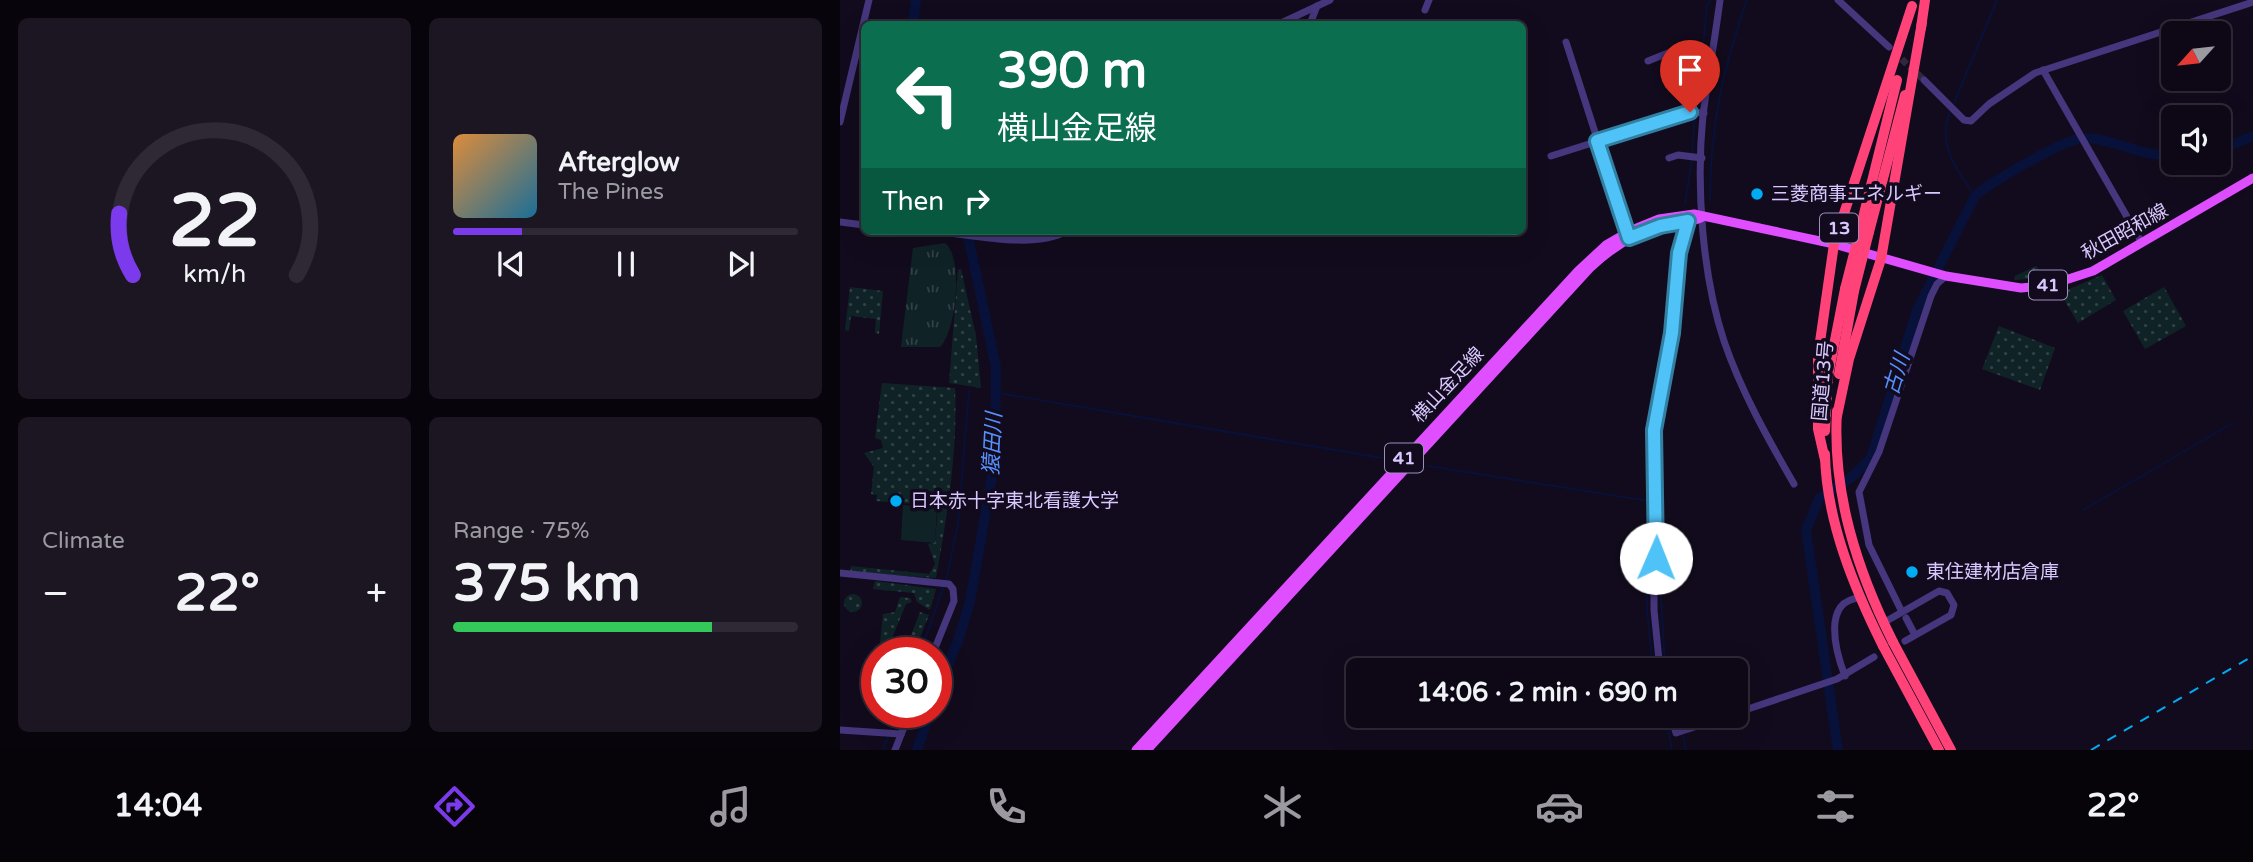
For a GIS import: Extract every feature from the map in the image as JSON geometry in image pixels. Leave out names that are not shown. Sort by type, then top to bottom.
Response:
[{"type":"highway","name":"国道13号","points":[[1925,0],[1922,22],[1864,231],[1828,376],[1825,460],[1842,493],[1860,567],[1883,623],[1888,644],[1939,750]]},
{"type":"highway","name":"国道13号","points":[[1864,231],[1913,3]]},
{"type":"highway","name":"13","points":[[1825,460],[1818,429],[1818,356],[1834,244],[1913,3]]},
{"type":"highway","name":"13","points":[[1837,416],[1849,359],[1881,259],[1922,22]]},
{"type":"highway","name":"国道13号","points":[[1849,290],[1831,499],[1861,598],[1951,750]]},
{"type":"main road","name":"秋田昭和線","points":[[1881,259],[1921,271],[2009,287],[2050,285],[2092,271],[2253,178]]},
{"type":"main road","name":"横山金足線","points":[[1136,750],[1578,271],[1606,245],[1669,217],[1694,214],[1702,218]]},
{"type":"main road","name":"横山金足線","points":[[1147,750],[1583,275],[1628,235],[1702,218],[1737,222],[1834,244],[1881,259]]},
{"type":"street","points":[[864,21],[869,0]]},
{"type":"street","points":[[1425,10],[1429,0]]},
{"type":"street","points":[[1720,0],[1706,58],[1696,157],[1709,279],[1725,343],[1750,403],[1794,484]]},
{"type":"street","points":[[1838,0],[1889,47]]},
{"type":"street","points":[[1285,21],[1325,2]]},
{"type":"street","points":[[1312,21],[1325,2]]},
{"type":"street","points":[[1924,80],[1964,120],[1971,121],[2012,88],[2043,70],[2253,2]]},
{"type":"street","points":[[840,122],[861,34]]},
{"type":"street","points":[[1566,42],[1628,235]]},
{"type":"street","points":[[1648,61],[1668,53],[1677,67],[1706,58]]},
{"type":"street","points":[[2043,70],[2142,243]]},
{"type":"street","points":[[1551,156],[1699,112]]},
{"type":"street","points":[[1669,158],[1678,155],[1696,157]]},
{"type":"street","points":[[1659,658],[1654,610],[1654,430],[1672,333],[1679,253],[1688,221]]},
{"type":"street","points":[[840,222],[861,225]]},
{"type":"street","points":[[974,235],[1044,239],[1056,235]]},
{"type":"street","points":[[1901,610],[1869,545],[1858,492],[1879,452],[1931,296],[1937,284],[1946,276]]},
{"type":"street","points":[[840,573],[945,584],[953,589],[954,601],[939,637]]},
{"type":"street","points":[[1883,623],[1939,591],[1947,593],[1955,605],[1953,612],[1905,641]]},
{"type":"street","points":[[1845,676],[1839,661],[1834,622],[1837,611],[1852,599],[1861,598]]},
{"type":"street","points":[[1906,618],[1914,635]]},
{"type":"street","points":[[1748,709],[1845,676],[1874,657]]},
{"type":"street","points":[[895,750],[903,728]]},
{"type":"street","points":[[1675,728],[1676,733],[1691,728]]},
{"type":"street","points":[[840,730],[901,734]]},
{"type":"green space","points":[[945,243],[951,251],[956,278],[954,311],[946,339],[940,347],[901,347],[913,248]]},
{"type":"green space","points":[[2036,266],[2043,274],[2042,278],[2014,280],[2015,276]]},
{"type":"green space","points":[[961,269],[976,336],[981,388],[949,383],[958,270]]},
{"type":"green space","points":[[2102,275],[2116,300],[2078,323],[2060,293]]},
{"type":"green space","points":[[850,287],[883,291],[879,334],[875,333],[876,319],[851,316],[849,331],[845,330]]},
{"type":"green space","points":[[2164,287],[2186,326],[2145,349],[2123,311]]},
{"type":"green space","points":[[1999,326],[2055,348],[2040,390],[1982,369]]},
{"type":"green space","points":[[882,383],[955,388],[953,460],[936,578],[850,572],[851,566],[929,574],[935,564],[928,544],[935,542],[938,506],[876,501],[877,495],[871,494],[874,467],[864,453],[883,448],[881,440],[875,438]]},
{"type":"green space","points":[[903,505],[937,508],[935,543],[901,540]]},
{"type":"green space","points":[[875,581],[936,589],[930,610],[917,602],[914,593],[873,589]]},
{"type":"green space","points":[[853,594],[859,597],[862,603],[859,609],[853,612],[847,609],[844,603],[847,597]]},
{"type":"green space","points":[[900,597],[910,598],[912,602],[906,604],[893,637],[881,637],[883,614],[895,612]]},
{"type":"green space","points":[[920,612],[929,615],[920,637],[910,637]]},
{"type":"waterway","name":"猿田川","points":[[913,21],[916,0]]},
{"type":"waterway","points":[[1702,57],[1707,5],[1711,0]]},
{"type":"waterway","points":[[1710,199],[1715,122],[1731,50],[1747,0]]},
{"type":"waterway","points":[[1954,103],[1997,0]]},
{"type":"waterway","points":[[1696,109],[1701,63]]},
{"type":"waterway","points":[[1950,112],[1946,133],[1949,153],[1971,190]]},
{"type":"waterway","points":[[1692,154],[1695,115]]},
{"type":"waterway","name":"古川","points":[[2231,145],[2253,136]]},
{"type":"waterway","name":"古川","points":[[1838,750],[1806,530],[1819,499],[1852,477],[1871,458],[1917,310],[1975,196],[2028,162],[2061,145],[2084,138],[2161,155]]},
{"type":"waterway","points":[[1685,204],[1692,160]]},
{"type":"waterway","points":[[1664,658],[1661,595],[1662,435],[1691,230]]},
{"type":"waterway","points":[[1650,498],[1648,432],[1664,353],[1672,260],[1678,231]]},
{"type":"waterway","name":"猿田川","points":[[952,655],[970,601],[995,459],[996,367],[968,235]]},
{"type":"waterway","points":[[946,581],[958,524],[969,391]]},
{"type":"waterway","points":[[998,393],[1382,458]]},
{"type":"waterway","points":[[2083,510],[2233,423]]},
{"type":"waterway","points":[[1428,466],[1649,501]]},
{"type":"waterway","points":[[1650,504],[1647,609],[1652,658]]},
{"type":"waterway","points":[[926,637],[944,586]]},
{"type":"waterway","name":"猿田川","points":[[917,750],[925,728]]},
{"type":"waterway","points":[[1668,728],[1672,750]]},
{"type":"waterway","points":[[1683,734],[1686,750]]},
{"type":"waterway","points":[[883,750],[888,736]]},
{"type":"tunnel","points":[[1894,52],[1924,80]]},
{"type":"railway","points":[[2091,750],[2253,656]]},
{"type":"place","name":"三菱商事エネルギー","points":[[1757,194]]},
{"type":"place","name":"日本赤十字東北看護大学","points":[[896,501]]},
{"type":"place","name":"東住建材店倉庫","points":[[1912,572]]},
{"type":"route","points":[[1656,558],[1654,430],[1672,333],[1679,253],[1688,221],[1649,229],[1629,238],[1597,141],[1690,112]]}]
